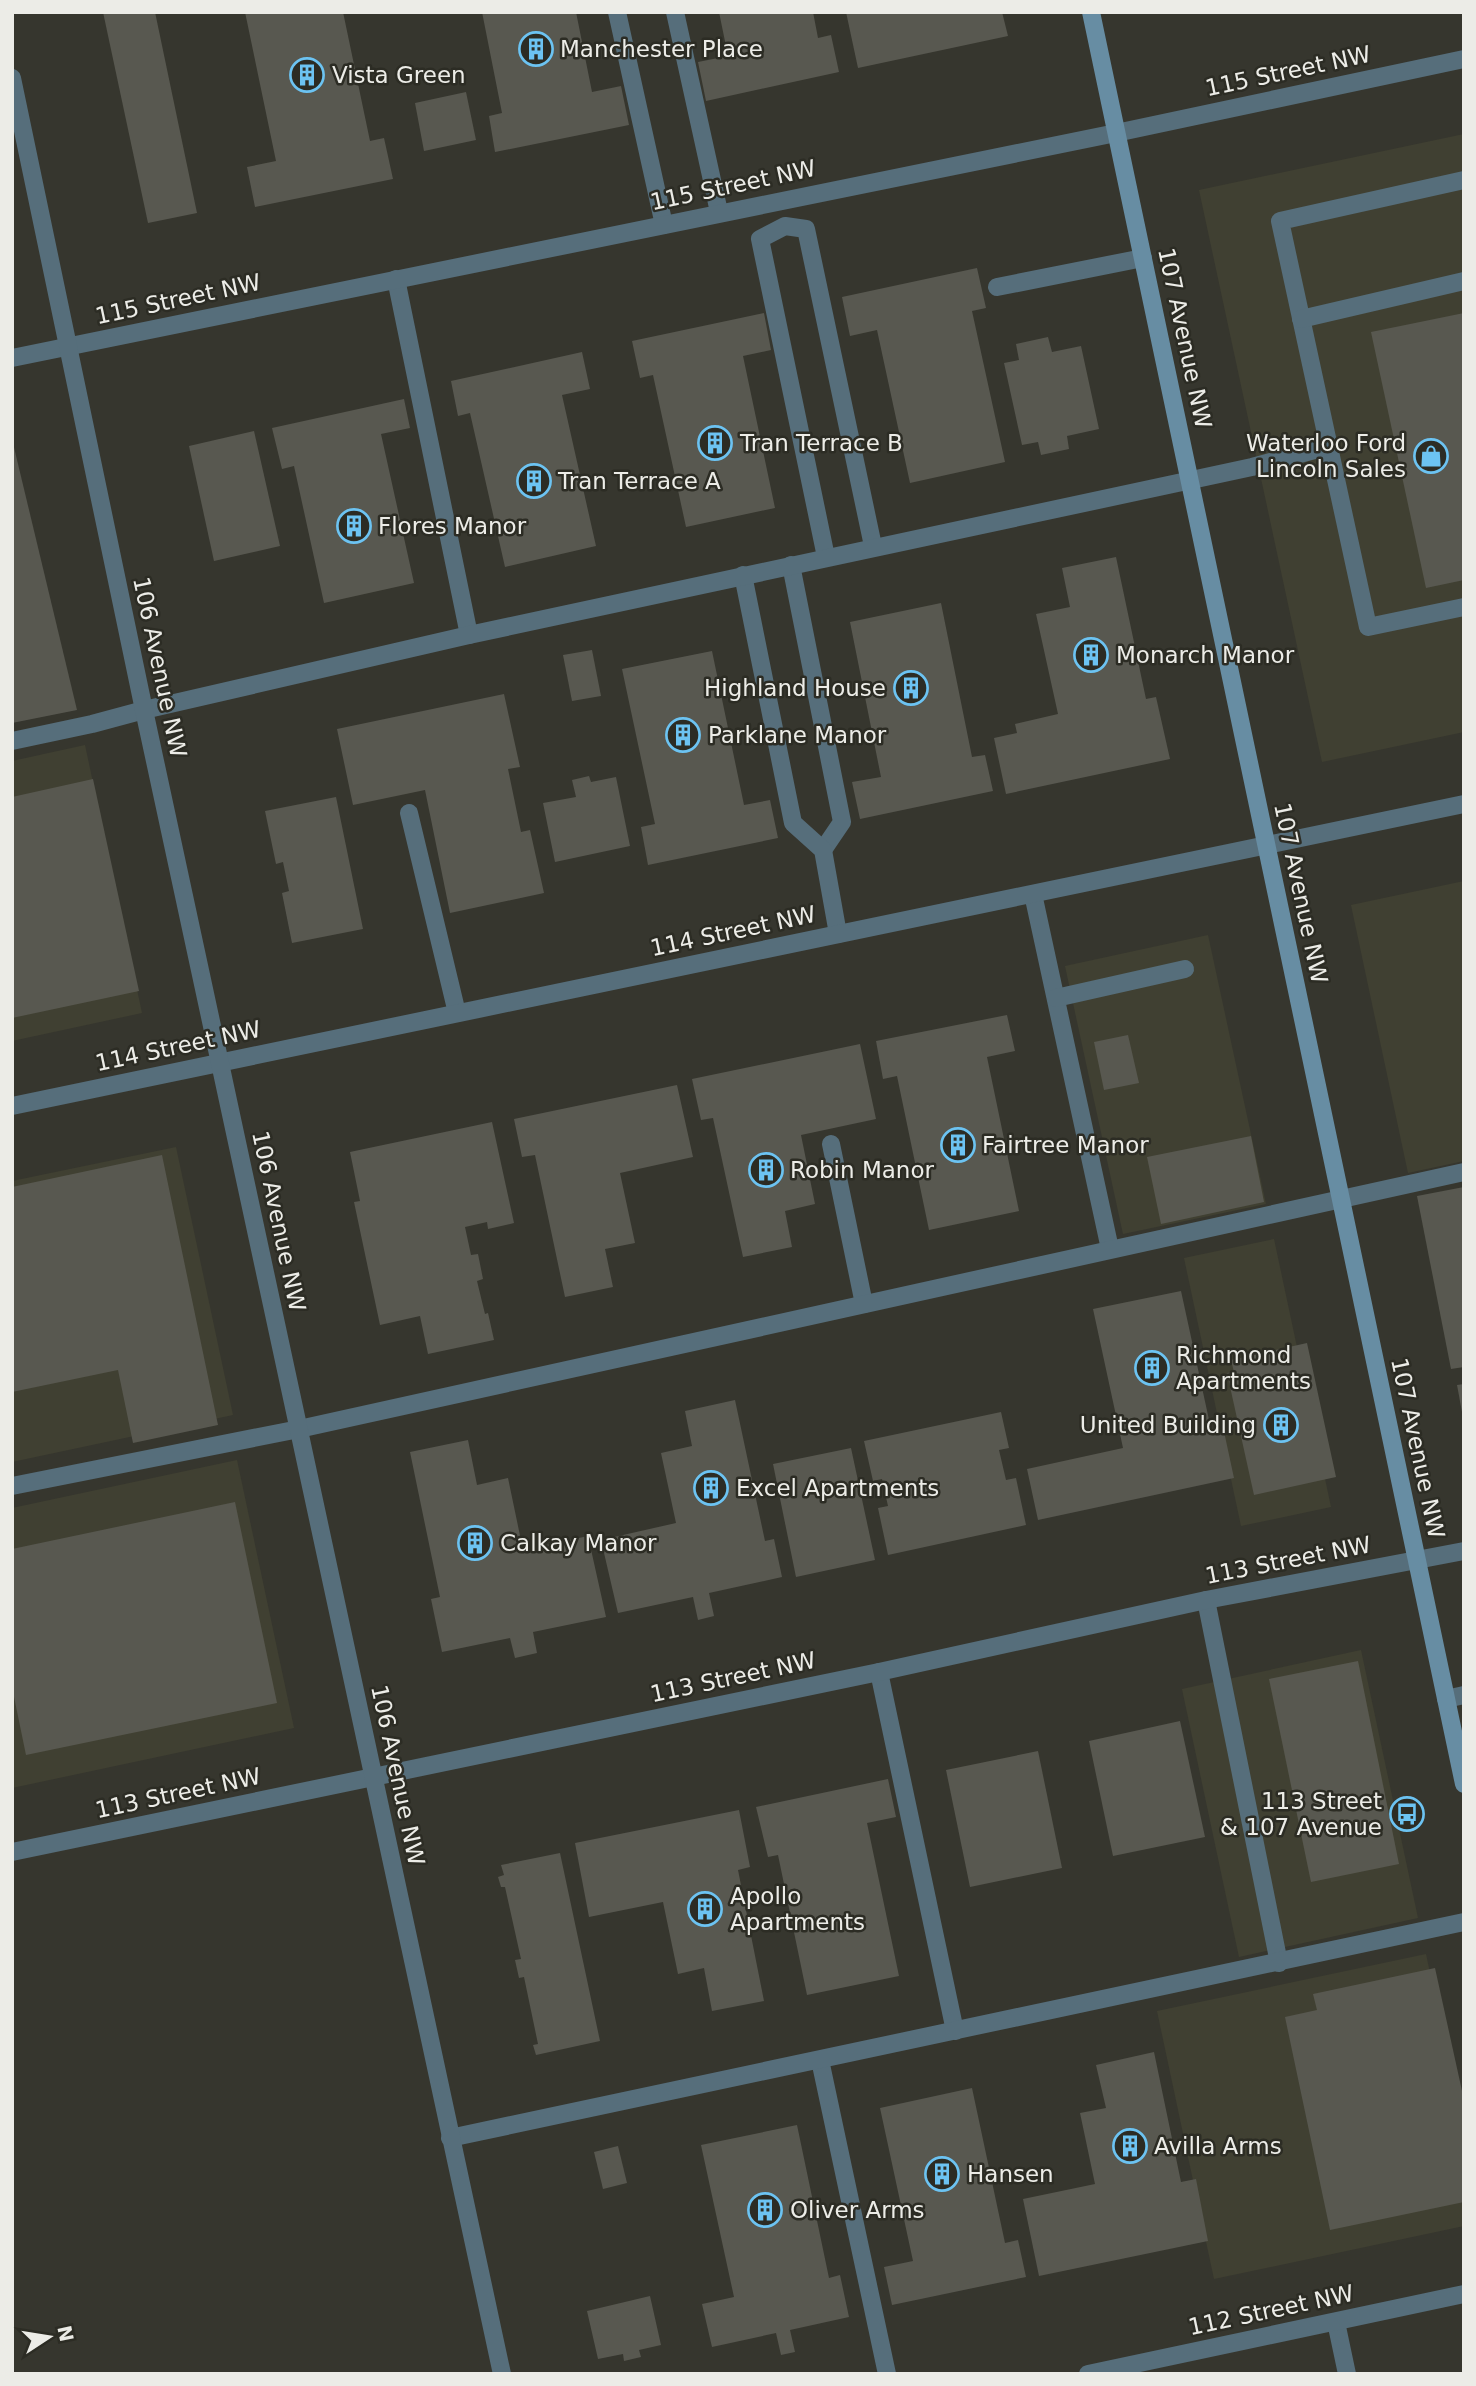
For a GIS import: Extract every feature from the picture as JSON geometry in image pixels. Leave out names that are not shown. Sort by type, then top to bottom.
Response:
[{"type":"main road","name":"107 Avenue NW","points":[[1091,12],[1464,1784]]},
{"type":"street","points":[[617,12],[664,225]]},
{"type":"street","points":[[676,12],[719,212]]},
{"type":"street","name":"115 Street NW","points":[[12,358],[1464,59]]},
{"type":"street","name":"106 Avenue NW","points":[[12,78],[219,1062],[502,2374]]},
{"type":"street","points":[[1464,180],[1280,221],[1368,627],[1464,607]]},
{"type":"street","points":[[779,200],[785,226]]},
{"type":"street","points":[[826,557],[760,239],[785,226],[806,229],[873,547]]},
{"type":"street","points":[[998,287],[1143,258]]},
{"type":"street","points":[[396,279],[469,635]]},
{"type":"street","points":[[1301,319],[1464,281]]},
{"type":"street","points":[[12,741],[469,635],[1252,467],[1329,446]]},
{"type":"street","points":[[790,565],[842,822],[823,850]]},
{"type":"street","points":[[743,575],[793,824],[823,850],[838,934]]},
{"type":"street","name":"114 Street NW","points":[[12,1106],[1464,804]]},
{"type":"street","points":[[409,813],[457,1013]]},
{"type":"street","points":[[1033,894],[1110,1249]]},
{"type":"street","points":[[1056,998],[1185,969]]},
{"type":"street","points":[[831,1144],[864,1304]]},
{"type":"street","points":[[12,1486],[299,1429],[1464,1172]]},
{"type":"street","name":"113 Street NW","points":[[12,1852],[879,1672],[1206,1600],[1464,1550]]},
{"type":"street","points":[[1206,1600],[1279,1963]]},
{"type":"street","points":[[879,1672],[955,2031]]},
{"type":"street","points":[[1446,1699],[1464,1695]]},
{"type":"street","points":[[450,2138],[1464,1922]]},
{"type":"street","points":[[820,2060],[887,2374]]},
{"type":"street","name":"112 Street NW","points":[[1088,2374],[1464,2294]]},
{"type":"street","points":[[1336,2322],[1347,2374]]},
{"type":"shaded area","points":[[1464,134],[1464,732],[1322,762],[1199,190]]},
{"type":"shaded area","points":[[85,745],[142,1013],[12,1041],[12,761]]},
{"type":"shaded area","points":[[1464,881],[1464,1161],[1408,1173],[1351,905]]},
{"type":"shaded area","points":[[1208,935],[1266,1204],[1123,1234],[1065,966]]},
{"type":"shaded area","points":[[176,1147],[233,1415],[12,1462],[12,1181]]},
{"type":"shaded area","points":[[1274,1239],[1331,1507],[1241,1526],[1184,1258]]},
{"type":"shaded area","points":[[237,1460],[294,1728],[12,1788],[12,1508]]},
{"type":"shaded area","points":[[1361,1650],[1418,1918],[1239,1957],[1182,1689]]},
{"type":"shaded area","points":[[1426,1954],[1464,2134],[1464,2226],[1214,2279],[1157,2011]]},
{"type":"building","points":[[103,12],[155,12],[197,213],[148,223]]},
{"type":"building","name":"Vista Green","points":[[245,12],[343,12],[370,141],[384,138],[393,179],[255,207],[247,167],[276,161]]},
{"type":"building","name":"Manchester Place","points":[[482,12],[576,12],[592,92],[621,86],[629,125],[495,152],[489,116],[502,113]]},
{"type":"building","points":[[719,12],[813,12],[818,38],[831,35],[839,72],[706,101],[698,62],[728,56]]},
{"type":"building","points":[[846,12],[1002,12],[1008,36],[858,68]]},
{"type":"building","points":[[466,92],[476,140],[424,151],[415,103]]},
{"type":"building","points":[[977,268],[986,308],[972,311],[1005,462],[910,483],[877,330],[850,336],[842,297]]},
{"type":"building","name":"Tran Terrace B","points":[[764,313],[771,350],[743,356],[775,508],[686,527],[653,375],[640,378],[632,341]]},
{"type":"building","name":"Waterloo Ford Lincoln Sales","points":[[1464,313],[1464,580],[1426,588],[1371,332]]},
{"type":"building","points":[[1048,337],[1052,352],[1081,346],[1099,429],[1067,436],[1069,449],[1041,455],[1038,442],[1022,445],[1004,363],[1019,360],[1016,344]]},
{"type":"building","name":"Tran Terrace A","points":[[582,352],[590,389],[562,395],[596,546],[505,567],[470,413],[458,416],[451,381]]},
{"type":"building","name":"Flores Manor","points":[[404,399],[410,428],[381,434],[414,583],[324,603],[294,466],[282,469],[272,428]]},
{"type":"building","points":[[254,431],[280,546],[214,561],[189,446]]},
{"type":"building","points":[[12,439],[77,710],[12,723]]},
{"type":"building","name":"Monarch Manor","points":[[1116,557],[1146,699],[1156,697],[1170,759],[1006,794],[994,738],[1017,733],[1015,724],[1058,714],[1036,614],[1070,607],[1062,568]]},
{"type":"building","name":"Highland House","points":[[941,603],[972,757],[985,755],[993,791],[860,819],[852,782],[881,777],[850,622]]},
{"type":"building","points":[[592,650],[601,696],[572,701],[563,655]]},
{"type":"building","name":"Parklane Manor","points":[[712,651],[744,805],[770,800],[778,838],[648,865],[641,827],[655,824],[622,669]]},
{"type":"building","points":[[504,694],[520,767],[508,769],[521,832],[530,830],[544,893],[450,913],[425,790],[353,805],[337,729]]},
{"type":"building","points":[[589,776],[591,782],[616,777],[630,846],[555,862],[543,803],[576,797],[572,780]]},
{"type":"building","points":[[93,779],[139,991],[12,1018],[12,797]]},
{"type":"building","points":[[336,797],[363,929],[292,943],[282,893],[289,891],[283,862],[276,864],[265,811]]},
{"type":"building","name":"Fairtree Manor","points":[[1007,1015],[1015,1051],[987,1057],[1019,1211],[929,1230],[897,1076],[883,1079],[876,1041]]},
{"type":"building","points":[[1128,1035],[1139,1083],[1104,1090],[1094,1042]]},
{"type":"building","name":"Robin Manor","points":[[860,1044],[876,1119],[801,1135],[815,1204],[785,1211],[792,1247],[743,1257],[713,1118],[701,1120],[692,1079]]},
{"type":"building","points":[[677,1085],[693,1157],[620,1173],[635,1243],[605,1249],[613,1287],[565,1297],[535,1155],[522,1157],[514,1119]]},
{"type":"building","points":[[492,1122],[514,1223],[488,1229],[487,1222],[465,1227],[471,1255],[478,1254],[483,1279],[477,1281],[494,1340],[428,1354],[420,1316],[380,1325],[354,1202],[360,1201],[350,1152]]},
{"type":"building","points":[[1251,1136],[1264,1202],[1161,1224],[1147,1157]]},
{"type":"building","points":[[162,1155],[218,1425],[133,1443],[118,1370],[12,1392],[12,1187]]},
{"type":"building","points":[[1464,1187],[1464,1367],[1451,1369],[1417,1196]]},
{"type":"building","name":"Richmond Apartments","points":[[1181,1291],[1211,1429],[1223,1427],[1234,1478],[1038,1520],[1027,1469],[1123,1448],[1093,1309]]},
{"type":"building","name":"United Building","points":[[1307,1343],[1336,1477],[1254,1495],[1227,1373],[1234,1372],[1231,1360]]},
{"type":"building","points":[[1464,1384],[1464,1411],[1462,1412],[1457,1385]]},
{"type":"building","name":"Excel Apartments","points":[[735,1400],[765,1541],[774,1539],[782,1577],[709,1593],[714,1616],[698,1620],[693,1597],[618,1613],[601,1540],[676,1523],[661,1453],[692,1446],[685,1411]]},
{"type":"building","points":[[1001,1412],[1009,1448],[999,1450],[1006,1480],[1016,1478],[1026,1525],[888,1555],[878,1508],[888,1506],[882,1479],[873,1481],[864,1441]]},
{"type":"building","name":"Calkay Manor","points":[[468,1440],[477,1485],[508,1478],[523,1550],[588,1536],[606,1617],[533,1632],[537,1653],[515,1658],[510,1638],[442,1652],[431,1599],[440,1597],[410,1452]]},
{"type":"building","points":[[851,1448],[875,1560],[796,1577],[773,1464]]},
{"type":"building","points":[[235,1502],[277,1703],[26,1755],[12,1687],[12,1549]]},
{"type":"building","points":[[1358,1661],[1399,1864],[1311,1882],[1269,1679]]},
{"type":"building","points":[[1180,1721],[1205,1837],[1113,1856],[1089,1741]]},
{"type":"building","points":[[1038,1751],[1062,1868],[970,1887],[946,1770]]},
{"type":"building","points":[[888,1779],[896,1817],[867,1823],[899,1976],[807,1995],[778,1855],[768,1857],[756,1807]]},
{"type":"building","name":"Apollo Apartments","points":[[739,1810],[750,1867],[738,1870],[764,2001],[712,2011],[704,1968],[678,1974],[663,1902],[589,1917],[575,1843]]},
{"type":"building","points":[[560,1853],[600,2041],[536,2055],[533,2045],[538,2044],[524,1977],[519,1978],[515,1960],[521,1959],[505,1887],[501,1887],[498,1877],[504,1875],[501,1865]]},
{"type":"building","points":[[1435,1968],[1464,2100],[1464,2202],[1330,2230],[1285,2017],[1317,2010],[1313,1994]]},
{"type":"building","name":"Avilla Arms","points":[[1154,2052],[1181,2182],[1196,2179],[1208,2241],[1039,2276],[1023,2199],[1095,2184],[1080,2113],[1106,2108],[1096,2065]]},
{"type":"building","name":"Hansen","points":[[972,2088],[1005,2243],[1018,2240],[1026,2277],[892,2305],[884,2267],[913,2261],[880,2108]]},
{"type":"building","name":"Oliver Arms","points":[[797,2125],[829,2278],[840,2275],[849,2317],[790,2330],[795,2352],[781,2355],[776,2333],[712,2347],[702,2304],[734,2297],[701,2145]]},
{"type":"building","points":[[618,2146],[627,2183],[603,2189],[594,2152]]},
{"type":"building","points":[[650,2296],[661,2345],[639,2350],[641,2357],[624,2361],[623,2354],[598,2359],[587,2311]]},
{"type":"place","name":"Manchester Place","points":[[536,49]]},
{"type":"place","name":"Vista Green","points":[[307,75]]},
{"type":"place","name":"Tran Terrace B","points":[[715,443]]},
{"type":"place","name":"Waterloo Ford Lincoln Sales","points":[[1431,456]]},
{"type":"place","name":"Tran Terrace A","points":[[534,481]]},
{"type":"place","name":"Flores Manor","points":[[354,526]]},
{"type":"place","name":"Monarch Manor","points":[[1091,655]]},
{"type":"place","name":"Highland House","points":[[911,688]]},
{"type":"place","name":"Parklane Manor","points":[[683,735]]},
{"type":"place","name":"Fairtree Manor","points":[[958,1145]]},
{"type":"place","name":"Robin Manor","points":[[766,1170]]},
{"type":"place","name":"Richmond Apartments","points":[[1152,1368]]},
{"type":"place","name":"United Building","points":[[1281,1425]]},
{"type":"place","name":"Excel Apartments","points":[[711,1488]]},
{"type":"place","name":"Calkay Manor","points":[[475,1543]]},
{"type":"place","name":"113 Street & 107 Avenue","points":[[1407,1814]]},
{"type":"place","name":"Apollo Apartments","points":[[705,1909]]},
{"type":"place","name":"Avilla Arms","points":[[1130,2146]]},
{"type":"place","name":"Hansen","points":[[942,2174]]},
{"type":"place","name":"Oliver Arms","points":[[765,2210]]}]
